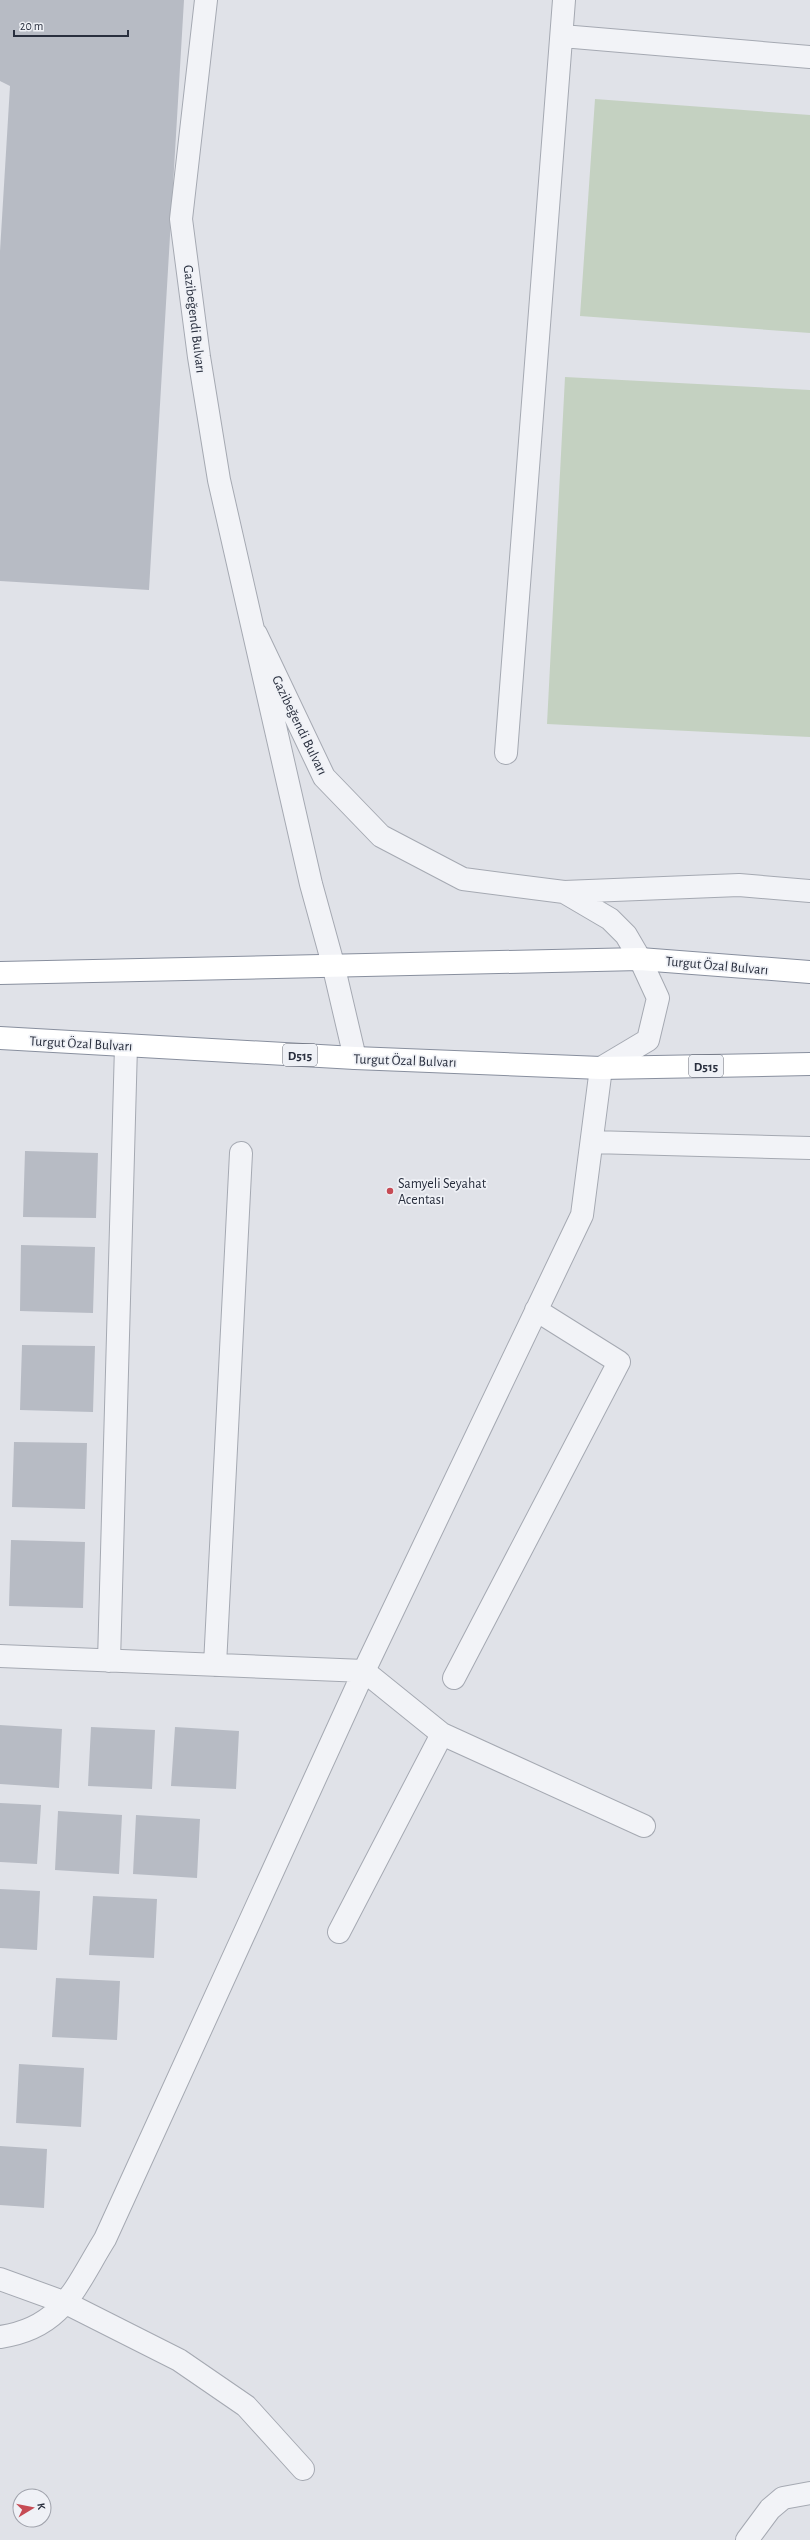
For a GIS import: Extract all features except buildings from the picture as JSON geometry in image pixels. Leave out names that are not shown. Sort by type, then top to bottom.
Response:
[{"type":"highway","name":"Turgut Özal Bulvarı","points":[[0,973],[640,958],[810,972]]},
{"type":"highway","name":"Turgut Özal Bulvarı","points":[[0,1038],[355,1058],[601,1068],[810,1064]]},
{"type":"street","name":"Gazibeğendi Bulvarı","points":[[206,0],[181,219],[199,357],[219,480],[256,634],[311,884],[334,964],[355,1058]]},
{"type":"street","points":[[506,753],[564,0]]},
{"type":"street","points":[[562,36],[810,57]]},
{"type":"street","name":"Gazibeğendi Bulvarı","points":[[256,634],[324,778],[381,836],[463,879],[564,892],[610,919],[626,934],[640,958],[658,998],[648,1040],[601,1068]]},
{"type":"street","points":[[564,892],[739,885],[810,891]]},
{"type":"street","points":[[109,1661],[126,1046]]},
{"type":"street","points":[[0,2337],[20,2334],[37,2328],[51,2318],[66,2302],[105,2239],[364,1671],[582,1215],[601,1068]]},
{"type":"street","points":[[592,1142],[810,1148]]},
{"type":"street","points":[[215,1665],[241,1153]]},
{"type":"street","points":[[454,1678],[619,1362],[536,1310]]},
{"type":"street","points":[[0,1656],[364,1671],[442,1734],[644,1826]]},
{"type":"street","points":[[339,1932],[442,1734]]},
{"type":"street","points":[[0,2279],[66,2302],[179,2360],[246,2406],[303,2469]]},
{"type":"street","points":[[747,2540],[770,2509],[783,2498],[810,2492]]},
{"type":"green space","points":[[595,99],[810,115],[810,333],[580,316]]},
{"type":"green space","points":[[565,377],[810,390],[810,737],[547,724]]},
{"type":"place","name":"Samyeli Seyahat Acentası","points":[[390,1191]]}]
